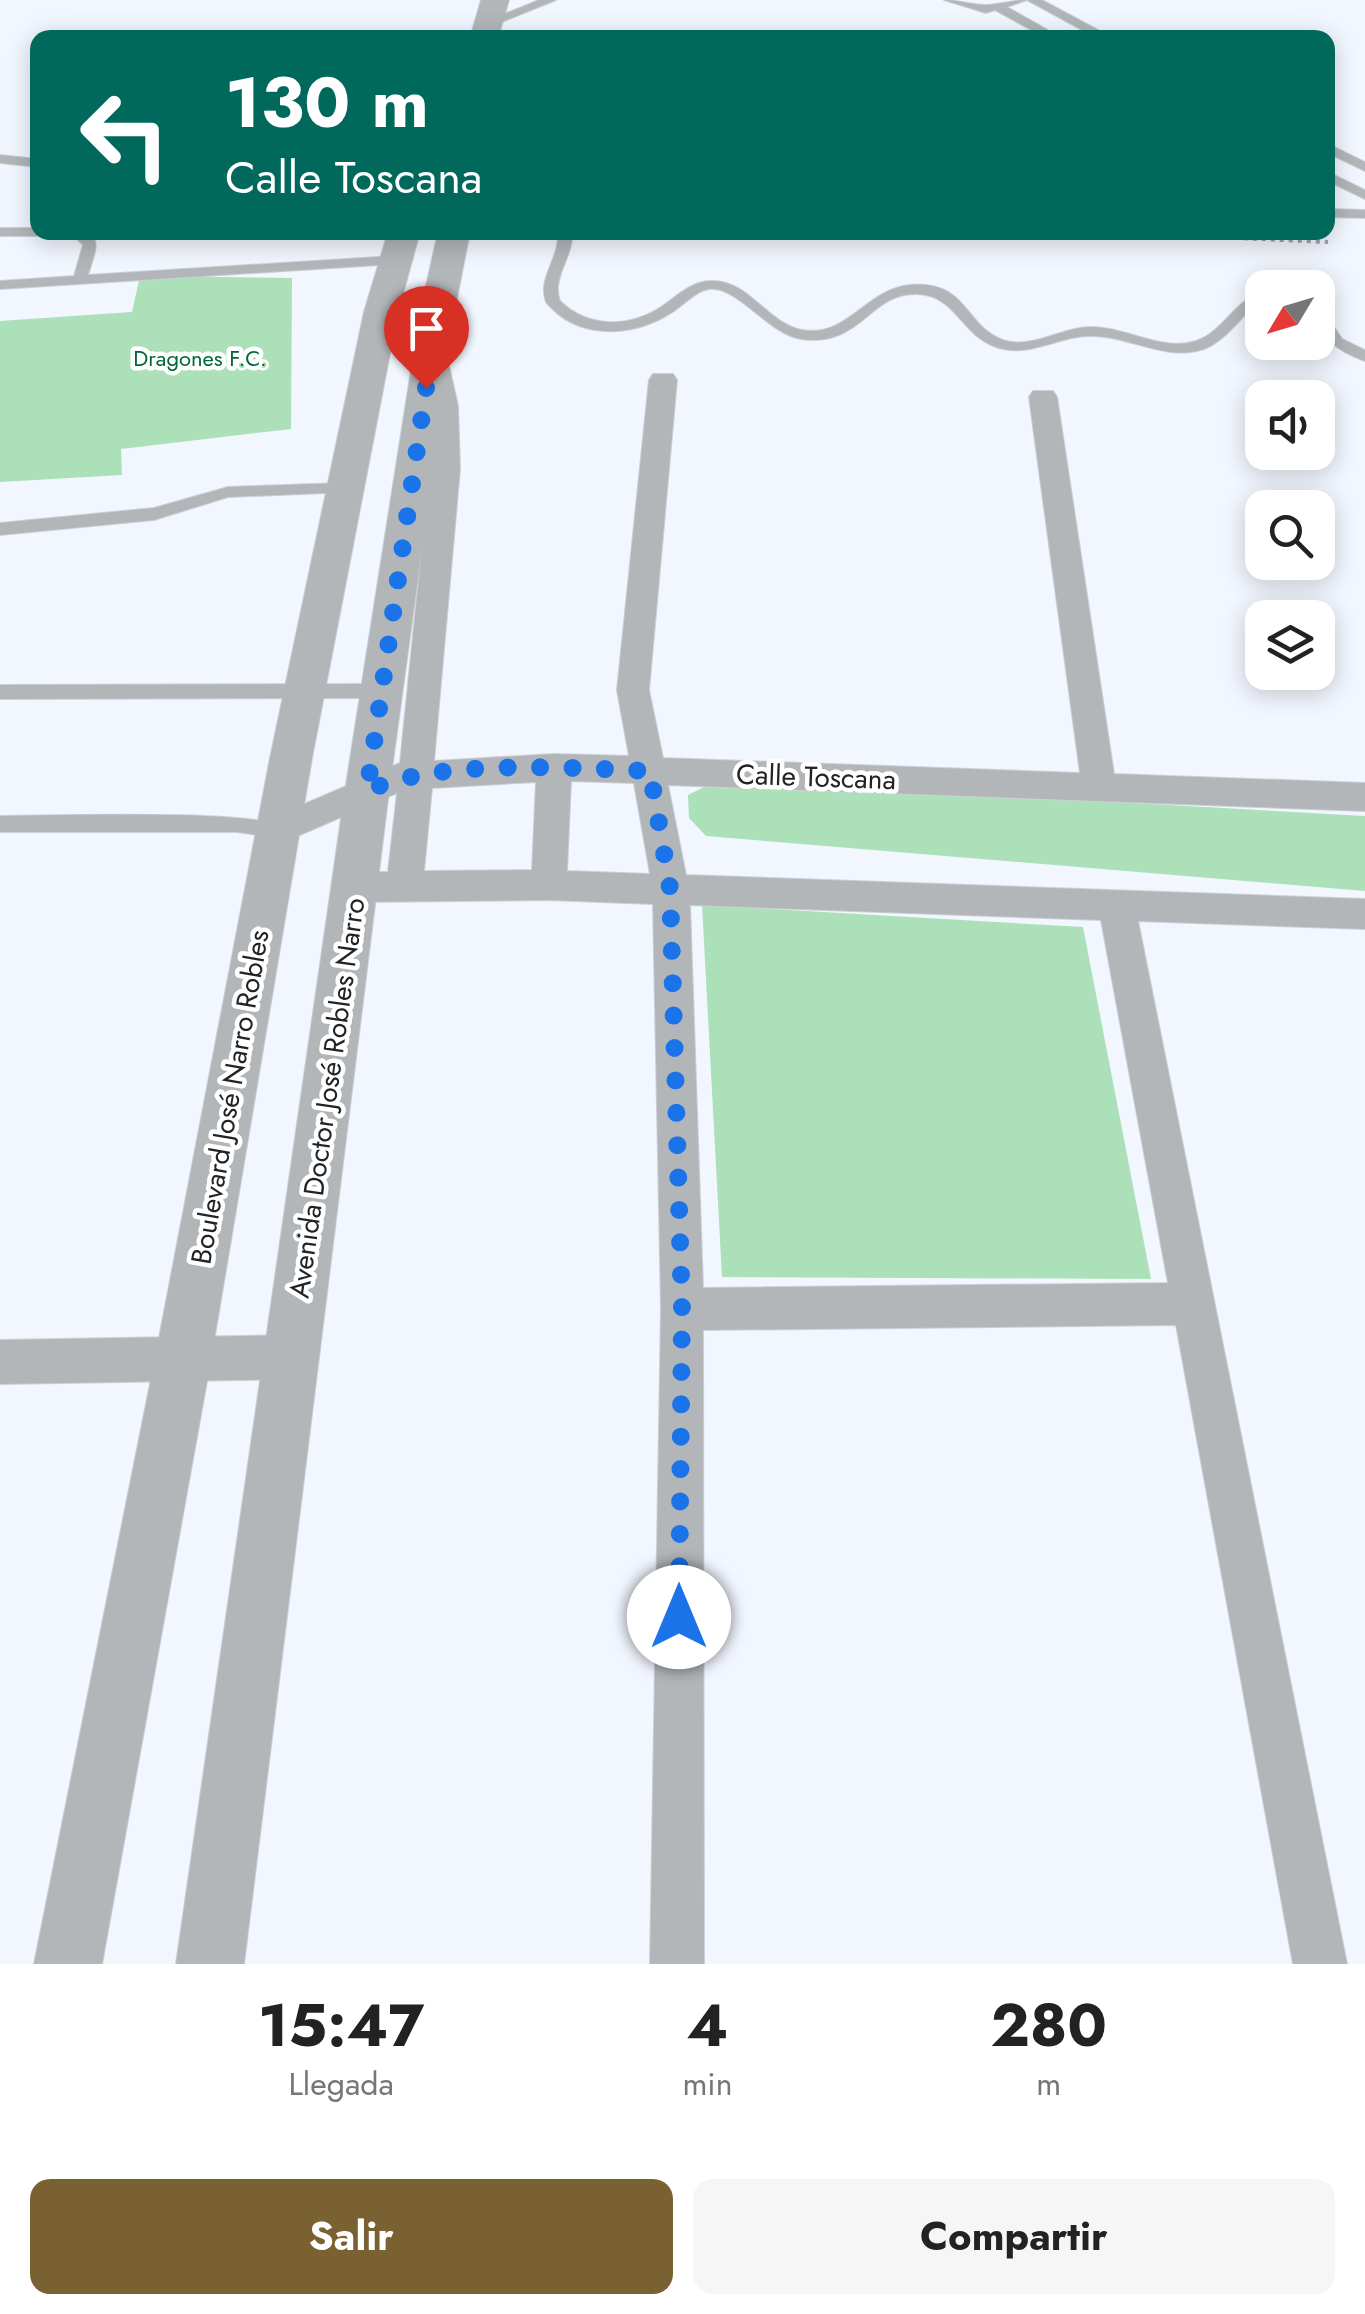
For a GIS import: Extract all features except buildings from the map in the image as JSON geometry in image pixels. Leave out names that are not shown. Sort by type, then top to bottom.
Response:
[{"type":"street","name":"Avenida Doctor José Robles Narro","points":[[210,1964],[367,791],[431,350],[452,240]]},
{"type":"street","name":"Boulevard José Narro Robles","points":[[68,1964],[184,1359],[304,692],[344,488],[399,246]]},
{"type":"street","points":[[405,886],[446,470],[444,406],[431,350]]},
{"type":"street","points":[[663,380],[633,690],[670,888],[682,1309],[676,1964]]},
{"type":"street","points":[[1043,397],[1100,786]]},
{"type":"street","points":[[549,885],[554,767]]},
{"type":"street","name":"Calle Toscana","points":[[279,830],[414,775],[554,767],[1365,797]]},
{"type":"street","points":[[356,887],[670,888],[1365,914]]},
{"type":"street","points":[[1116,904],[1320,1964]]},
{"type":"street","points":[[682,1309],[1194,1304]]},
{"type":"street","points":[[0,1362],[294,1357]]},
{"type":"lane","points":[[489,20],[550,0]]},
{"type":"lane","points":[[948,0],[973,8],[999,8],[1021,0]]},
{"type":"lane","points":[[1033,0],[1091,30]]},
{"type":"lane","points":[[999,8],[1041,30]]},
{"type":"lane","points":[[1335,152],[1365,167]]},
{"type":"lane","points":[[0,160],[30,162]]},
{"type":"lane","points":[[1335,180],[1365,195]]},
{"type":"lane","points":[[1335,213],[1365,214]]},
{"type":"lane","points":[[0,232],[30,232]]},
{"type":"lane","points":[[80,280],[90,245],[88,240]]},
{"type":"lane","points":[[566,240],[567,248],[549,280],[550,297],[564,314],[600,326],[642,322],[694,289],[712,285],[736,294],[784,330],[820,336],[852,327],[888,294],[917,289],[956,302],[988,338],[1005,345],[1025,345],[1088,331],[1181,348],[1214,338],[1245,306]]},
{"type":"lane","points":[[0,285],[399,246]]},
{"type":"lane","points":[[1335,340],[1365,356]]},
{"type":"lane","points":[[0,528],[154,514],[228,492],[344,488]]},
{"type":"lane","points":[[0,692],[382,691]]},
{"type":"lane","points":[[0,824],[237,824],[279,830]]},
{"type":"path","points":[[1279,240],[1346,243]]},
{"type":"green space","name":"Dragones F.C.","points":[[140,276],[292,278],[291,429],[121,449],[122,475],[0,482],[0,321],[132,312]]},
{"type":"green space","points":[[718,780],[1365,816],[1365,891],[706,836],[689,818],[688,795]]},
{"type":"green space","points":[[702,905],[1083,927],[1151,1279],[722,1277]]},
{"type":"route","points":[[426,388],[367,791],[414,775],[554,767],[650,771],[670,888],[682,1309],[679,1617]]}]
